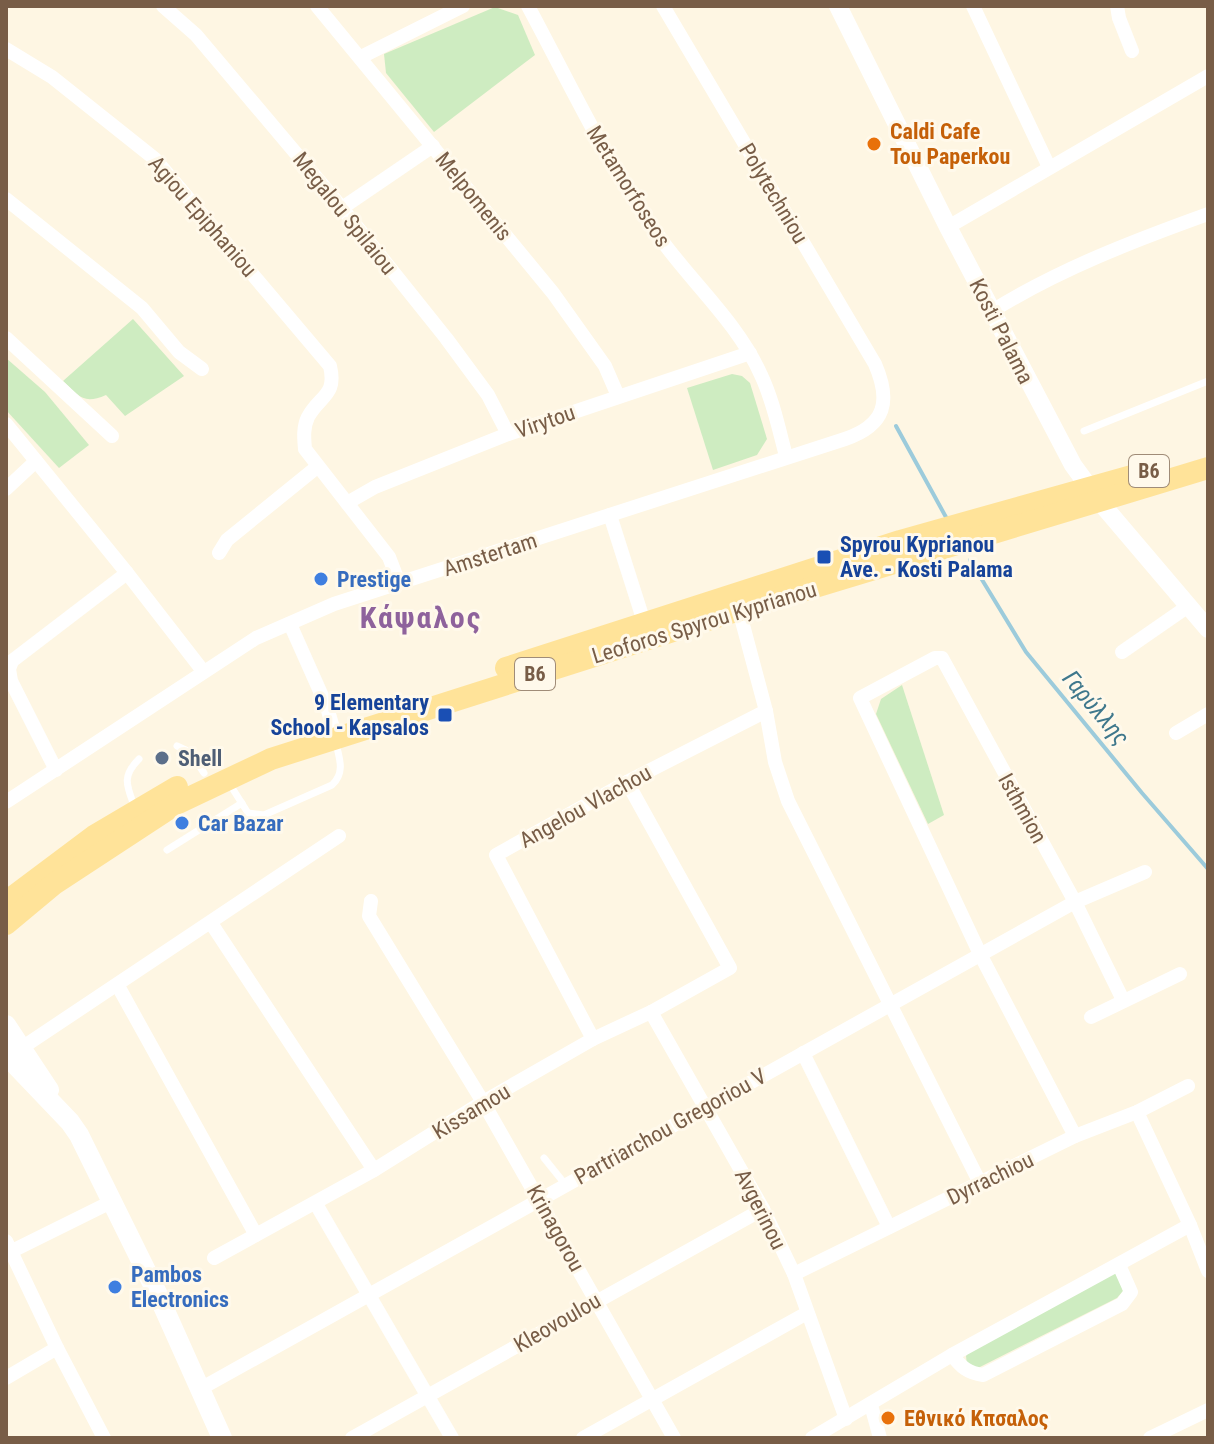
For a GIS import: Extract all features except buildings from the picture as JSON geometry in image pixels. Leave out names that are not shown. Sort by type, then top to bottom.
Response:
[{"type":"main road","name":"Leoforos Spyrou Kyprianou","points":[[6,902],[94,836],[136,810],[204,773],[263,750],[333,733],[739,610],[1095,495],[1208,454]]},
{"type":"main road","name":"Leoforos Spyrou Kyprianou","points":[[6,924],[54,884],[176,804],[226,778],[333,733],[644,622],[900,541],[1208,468]]},
{"type":"main road","points":[[6,1025],[14,1051],[90,1155],[158,1295],[222,1438]]},
{"type":"street","name":"Megalou Spilaiou","points":[[163,6],[196,35],[342,208],[488,395],[508,434]]},
{"type":"street","name":"Melpomenis","points":[[317,6],[553,293],[605,366],[618,396]]},
{"type":"street","points":[[361,57],[463,6]]},
{"type":"street","name":"Metamorfoseos","points":[[528,6],[593,130],[660,239],[728,321],[750,353],[763,377],[786,456]]},
{"type":"street","name":"Polytechniou","points":[[663,6],[883,382]]},
{"type":"street","name":"Kosti Palama","points":[[838,6],[948,227],[1073,465],[1208,629]]},
{"type":"street","points":[[973,6],[1049,167]]},
{"type":"street","points":[[1117,6],[1132,51]]},
{"type":"street","name":"Agiou Epiphaniou","points":[[6,49],[52,77],[155,159],[330,366],[333,381],[326,396],[309,416],[303,432],[305,449],[317,467]]},
{"type":"street","points":[[948,227],[1208,76]]},
{"type":"street","points":[[342,208],[433,146]]},
{"type":"street","points":[[6,199],[142,308],[179,352],[202,369]]},
{"type":"street","points":[[992,311],[1063,271],[1208,214]]},
{"type":"street","points":[[6,338],[112,436]]},
{"type":"street","name":"Virytou","points":[[347,503],[375,487],[508,434],[750,353]]},
{"type":"street","name":"Amstertam","points":[[6,802],[256,638],[334,604],[862,433],[875,422],[885,404],[883,382]]},
{"type":"street","points":[[6,424],[203,671]]},
{"type":"street","points":[[6,489],[36,461]]},
{"type":"street","points":[[219,553],[227,540],[317,467],[389,557],[399,583]]},
{"type":"street","points":[[610,515],[644,622]]},
{"type":"street","points":[[56,770],[11,681],[9,669],[12,661],[127,573]]},
{"type":"street","points":[[1122,652],[1187,607]]},
{"type":"street","points":[[739,610],[766,711],[775,762],[788,801],[980,1183]]},
{"type":"street","points":[[290,624],[322,695],[333,733]]},
{"type":"street","name":"Isthmion","points":[[980,954],[860,698],[935,658],[942,658],[1075,902],[1123,1000]]},
{"type":"street","name":"Angelou Vlachou","points":[[593,1039],[496,855],[627,782],[766,711]]},
{"type":"street","points":[[1176,733],[1208,714]]},
{"type":"street","name":"Kissamou","points":[[214,1258],[316,1204],[593,1039],[651,1012],[730,968],[627,782]]},
{"type":"street","points":[[14,1051],[118,986],[339,836]]},
{"type":"street","name":"Partriarchou Gregoriou V","points":[[200,1389],[1075,902],[1145,872]]},
{"type":"street","name":"Krinagorou","points":[[371,901],[369,916],[483,1102],[674,1438]]},
{"type":"street","points":[[211,923],[374,1170]]},
{"type":"street","points":[[980,954],[1075,1136]]},
{"type":"street","points":[[1091,1017],[1180,974]]},
{"type":"street","points":[[118,986],[256,1235]]},
{"type":"street","name":"Avgerinou","points":[[651,1012],[763,1209],[794,1274],[846,1419]]},
{"type":"street","points":[[803,1053],[889,1227]]},
{"type":"street","name":"Dyrrachiou","points":[[794,1274],[1075,1136],[1137,1112],[1188,1086]]},
{"type":"street","points":[[1137,1112],[1208,1271]]},
{"type":"street","points":[[104,1438],[9,1246],[111,1202]]},
{"type":"street","points":[[316,1204],[452,1438]]},
{"type":"street","name":"Kleovoulou","points":[[352,1438],[763,1209]]},
{"type":"street","points":[[812,1438],[952,1355],[1190,1225]]},
{"type":"street","points":[[952,1355],[960,1366],[983,1375],[1122,1304],[1131,1292],[1119,1265]]},
{"type":"street","points":[[583,1438],[807,1313]]},
{"type":"street","points":[[6,1378],[57,1348]]},
{"type":"street","points":[[871,1405],[880,1438]]},
{"type":"street","points":[[1150,1438],[1208,1410]]},
{"type":"lane","points":[[1084,431],[1208,381]]},
{"type":"lane","points":[[226,778],[248,813],[264,815],[332,785],[339,778],[341,769],[333,733]]},
{"type":"lane","points":[[177,746],[190,752],[204,773]]},
{"type":"lane","points":[[136,810],[127,786],[128,770],[139,759]]},
{"type":"lane","points":[[167,850],[242,803]]},
{"type":"lane","points":[[544,1158],[565,1184]]},
{"type":"green space","points":[[495,7],[518,15],[535,55],[434,132],[386,73],[384,54]]},
{"type":"green space","points":[[133,319],[184,376],[125,416],[106,395],[87,399],[63,381]]},
{"type":"green space","points":[[6,358],[45,392],[89,445],[59,468],[6,410]]},
{"type":"green space","points":[[732,374],[742,376],[750,383],[767,439],[757,455],[713,470],[687,388]]},
{"type":"green space","points":[[902,685],[944,815],[928,824],[876,714],[881,699]]},
{"type":"green space","points":[[1111,1271],[1119,1275],[1123,1291],[1117,1298],[978,1368],[967,1365],[966,1356],[970,1350]]},
{"type":"waterway","name":"Γαρύλλης","points":[[896,426],[947,519]]},
{"type":"waterway","name":"Γαρύλλης","points":[[970,560],[1026,652],[1208,869]]},
{"type":"place","name":"Caldi Cafe Tou Paperkou","points":[[874,144]]},
{"type":"place","name":"Spyrou Kyprianou Ave. - Kosti Palama","points":[[824,557]]},
{"type":"place","name":"Prestige","points":[[321,579]]},
{"type":"place","name":"9 Elementary School - Kapsalos","points":[[445,715]]},
{"type":"place","name":"Shell","points":[[162,758]]},
{"type":"place","name":"Car Bazar","points":[[182,823]]},
{"type":"place","name":"Pambos Electronics","points":[[115,1287]]},
{"type":"place","name":"Εθνικό Κπσαλος","points":[[888,1418]]},
{"type":"district","name":"Κάψαλος","points":[[421,618]]}]
